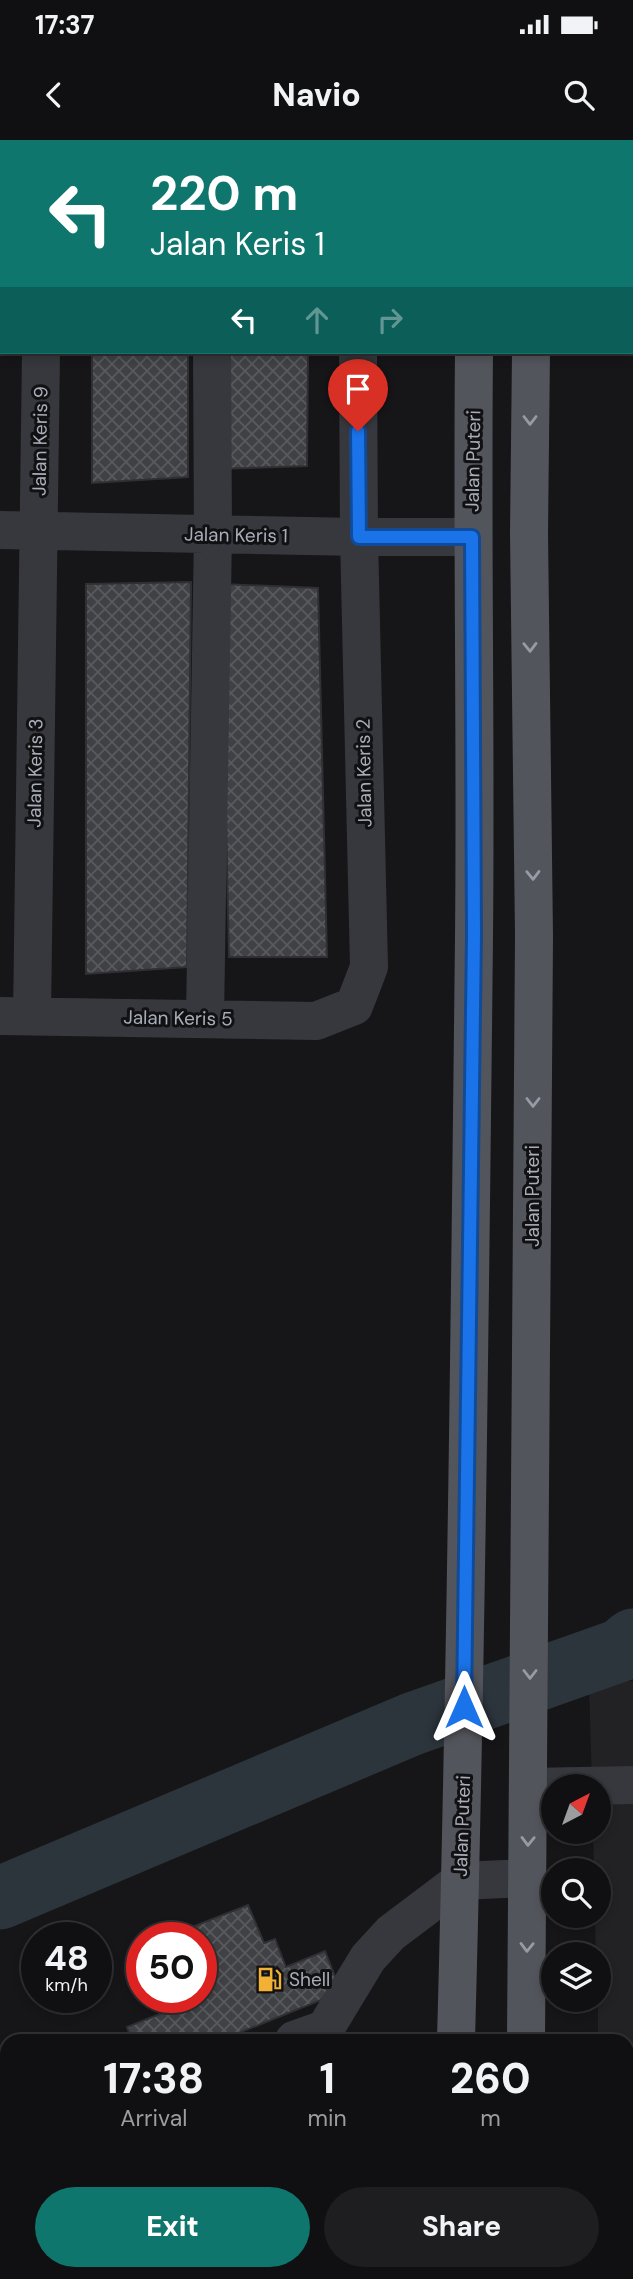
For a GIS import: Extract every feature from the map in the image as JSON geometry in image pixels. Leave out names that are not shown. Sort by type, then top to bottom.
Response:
[{"type":"main road","name":"Jalan Puteri","points":[[456,2034],[464,1758],[474,934],[474,354]]},
{"type":"main road","name":"Jalan Puteri","points":[[526,2034],[534,936],[529,533],[531,354]]},
{"type":"main road","points":[[474,934],[534,936]]},
{"type":"street","name":"Jalan Keris 9","points":[[38,530],[41,354]]},
{"type":"street","points":[[205,1018],[213,534],[212,354]]},
{"type":"street","name":"Jalan Keris 2","points":[[354,1006],[369,967],[359,537],[358,354]]},
{"type":"street","name":"Jalan Keris 1","points":[[0,530],[472,537]]},
{"type":"street","name":"Jalan Keris 3","points":[[16,1016],[38,530]]},
{"type":"street","name":"Jalan Keris 5","points":[[16,1016],[316,1021],[354,1006]]},
{"type":"street","points":[[529,1770],[633,1785]]},
{"type":"street","points":[[318,2034],[368,1958],[391,1933],[460,1881],[528,1878]]},
{"type":"shaded area","points":[[633,1681],[633,2034],[598,2034],[598,2012],[611,2012],[611,1942],[596,1942],[595,1928],[611,1928],[611,1858],[594,1858],[593,1844],[611,1844],[611,1774],[592,1774],[589,1682]]},
{"type":"building","points":[[92,354],[188,354],[188,477],[92,483]]},
{"type":"building","points":[[217,354],[308,354],[307,466],[218,469]]},
{"type":"building","points":[[191,582],[187,967],[86,974],[86,584]]},
{"type":"building","points":[[221,584],[318,588],[327,957],[229,957]]},
{"type":"building","name":"Shell","points":[[248,1905],[264,1943],[275,1939],[286,1967],[325,1951],[341,1992],[236,2034],[130,2034],[127,2027],[160,2014],[217,2013],[217,1922],[205,1922]]},
{"type":"waterway","points":[[0,1898],[412,1724],[621,1650],[633,1640]]},
{"type":"place","name":"Shell","points":[[269,1979]]},
{"type":"route","points":[[358,431],[359,537],[472,537],[474,934],[464,1707]]}]
